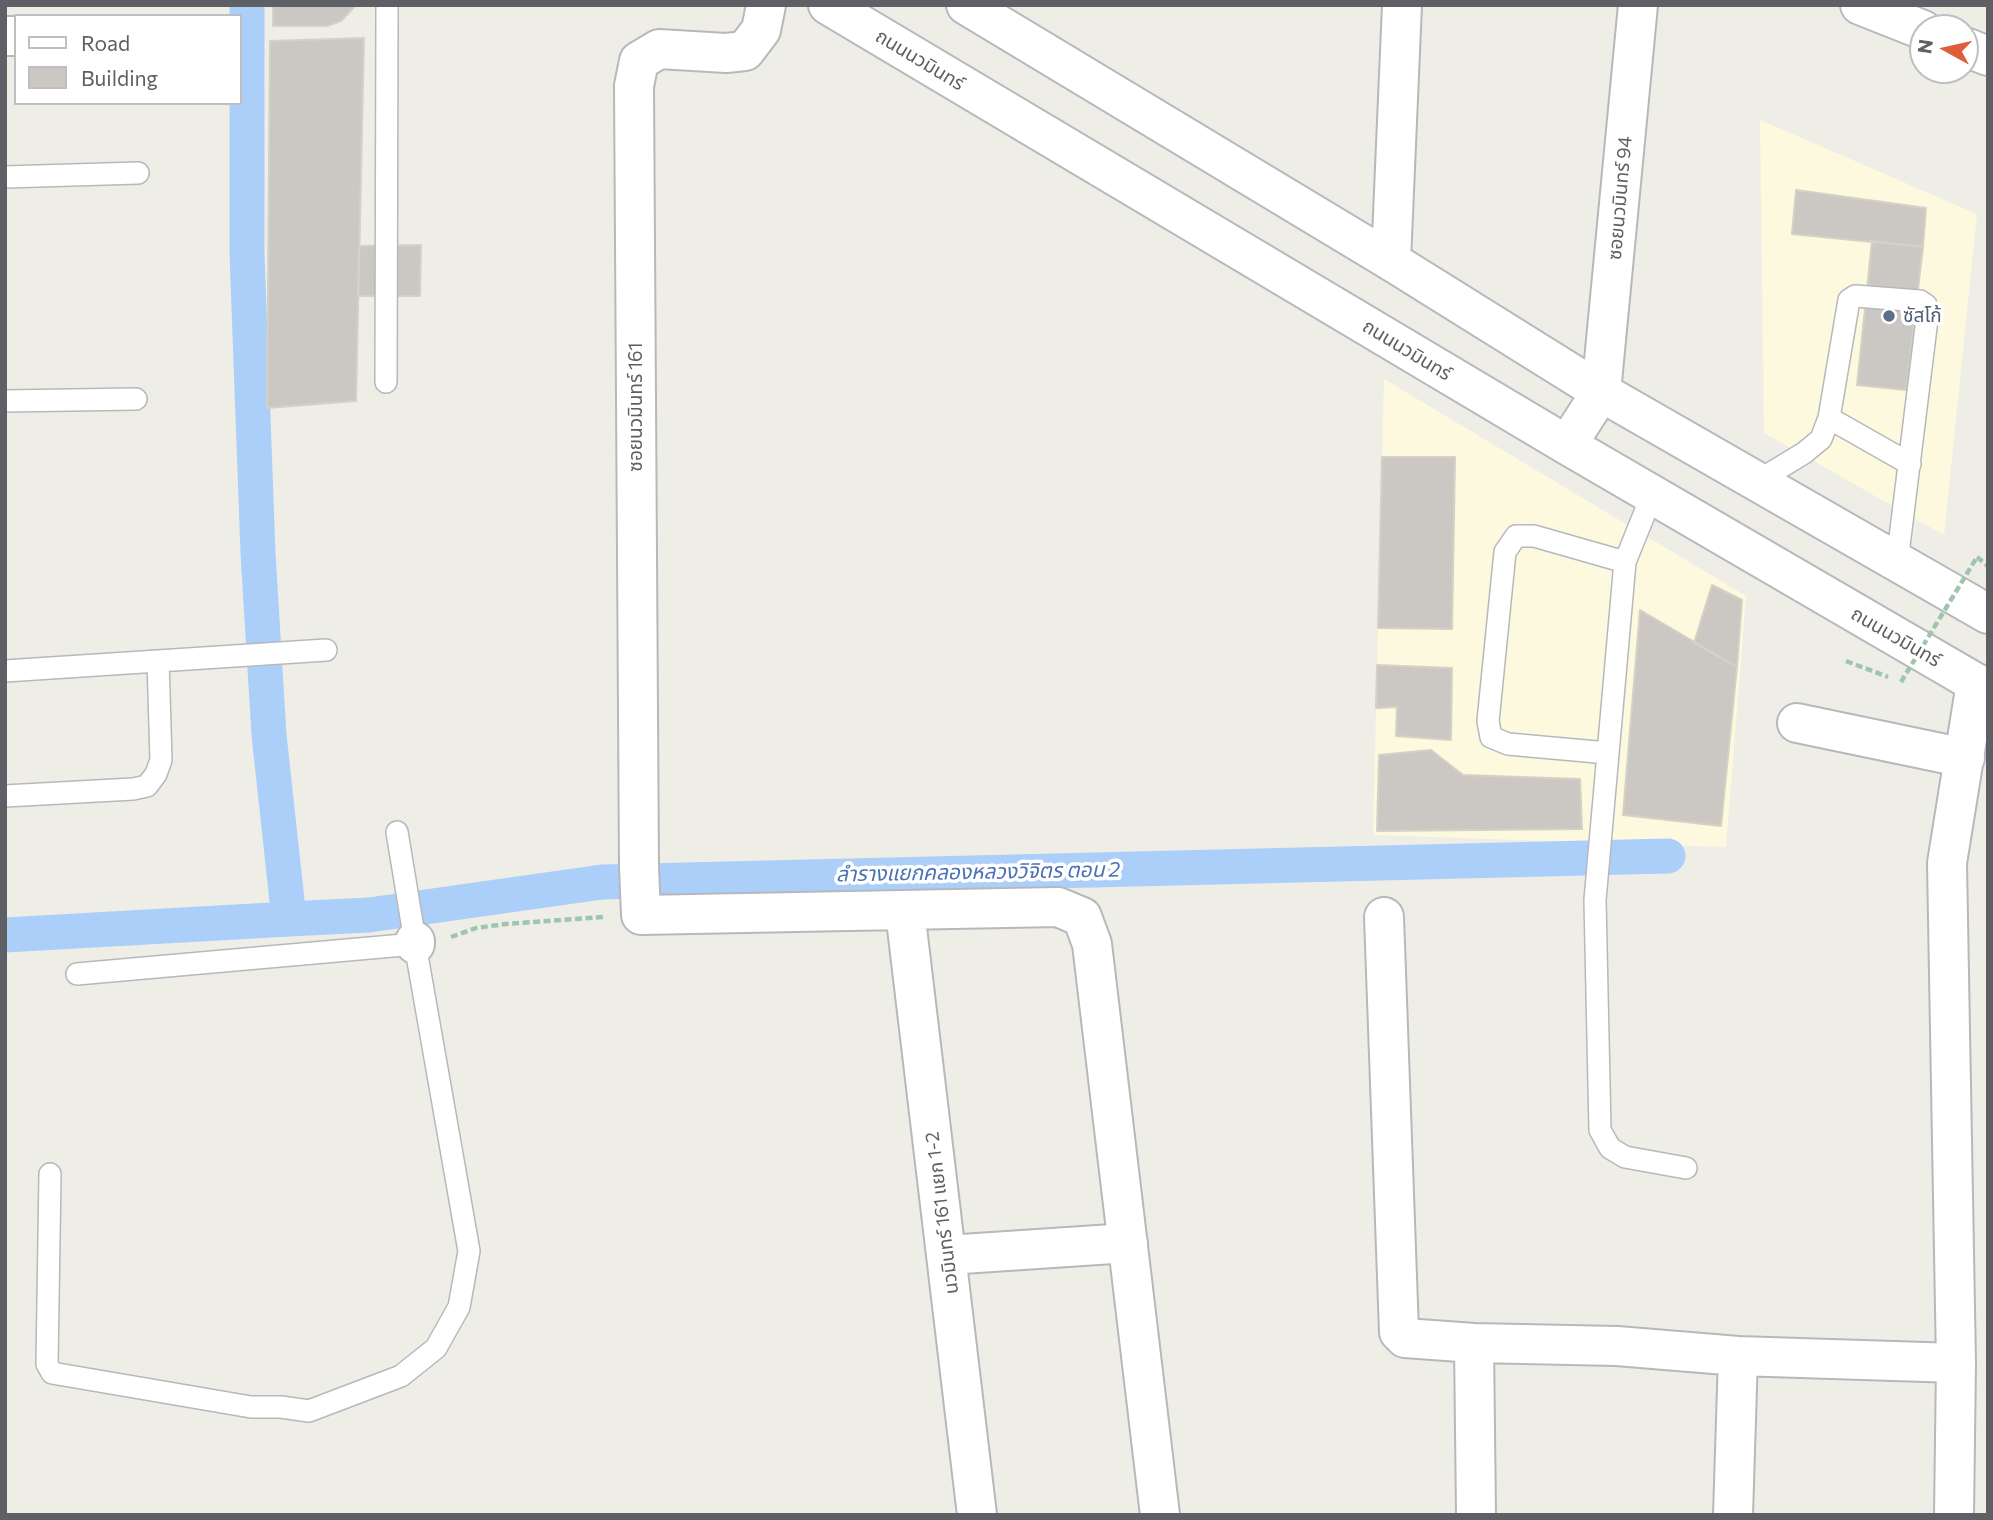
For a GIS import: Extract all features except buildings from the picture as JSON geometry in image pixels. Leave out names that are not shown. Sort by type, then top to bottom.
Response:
[{"type":"street","name":"ซอยนวมินทร์ 161","points":[[640,894],[634,86],[639,61],[659,49],[726,53],[745,51],[761,30],[766,5]]},
{"type":"street","name":"ถนนนวมินทร์","points":[[828,5],[1567,445],[1982,687]]},
{"type":"street","points":[[965,5],[1391,261],[1601,391],[1988,614]]},
{"type":"street","points":[[1391,261],[1402,5]]},
{"type":"street","name":"ซอยนวมินทร์ 94","points":[[1601,391],[1638,5]]},
{"type":"street","points":[[1860,5],[1909,24]]},
{"type":"street","points":[[1567,445],[1601,391]]},
{"type":"street","points":[[1954,1515],[1956,1363],[1947,863],[1965,758],[1982,687]]},
{"type":"street","points":[[1797,723],[1965,758]]},
{"type":"street","points":[[640,894],[905,911],[1058,907],[1082,917],[1092,944],[1160,1515]]},
{"type":"street","name":"นวมินทร์ 161 แยก 1-2","points":[[905,911],[977,1515]]},
{"type":"street","points":[[1384,917],[1399,1332],[1405,1338],[1474,1343],[1617,1346],[1738,1356],[1956,1363]]},
{"type":"street","points":[[947,1255],[1128,1243]]},
{"type":"street","points":[[1474,1343],[1476,1515]]},
{"type":"street","points":[[1733,1515],[1738,1356]]},
{"type":"lane","points":[[386,382],[387,5]]},
{"type":"lane","points":[[5,177],[138,173]]},
{"type":"lane","points":[[1758,481],[1804,453],[1821,439],[1829,418],[1849,300],[1854,296],[1920,301],[1926,305],[1928,311],[1897,562]]},
{"type":"lane","points":[[5,401],[136,399]]},
{"type":"lane","points":[[1829,418],[1910,464]]},
{"type":"lane","points":[[1652,495],[1625,562],[1603,835],[1595,900],[1600,1130],[1610,1148],[1625,1157],[1686,1168]]},
{"type":"lane","points":[[1608,753],[1508,744],[1491,737],[1488,721],[1506,552],[1516,537],[1534,536],[1625,562]]},
{"type":"lane","points":[[5,671],[326,650]]},
{"type":"lane","points":[[5,796],[147,786],[156,774],[161,760],[158,661]]},
{"type":"lane","points":[[50,1174],[47,1364],[52,1373],[251,1407],[309,1411],[401,1376],[436,1348],[459,1307],[469,1251],[397,832]]},
{"type":"lane","points":[[77,974],[415,942]]},
{"type":"path","points":[[1846,661],[1901,682],[1977,557],[1988,566]]},
{"type":"path","points":[[415,942],[457,936],[476,928],[640,894]]},
{"type":"shaded area","points":[[1760,120],[1977,214],[1944,535],[1764,433]]},
{"type":"shaded area","points":[[1384,379],[1746,596],[1726,847],[1373,835]]},
{"type":"waterway","points":[[5,935],[289,919],[269,735],[258,553],[247,253],[247,5]]},
{"type":"waterway","name":"ลำรางแยกคลองหลวงวิจิตร ตอน 2","points":[[289,919],[369,915],[602,882],[1668,856]]},
{"type":"place","name":"ซัสโก้","points":[[1889,316]]}]
